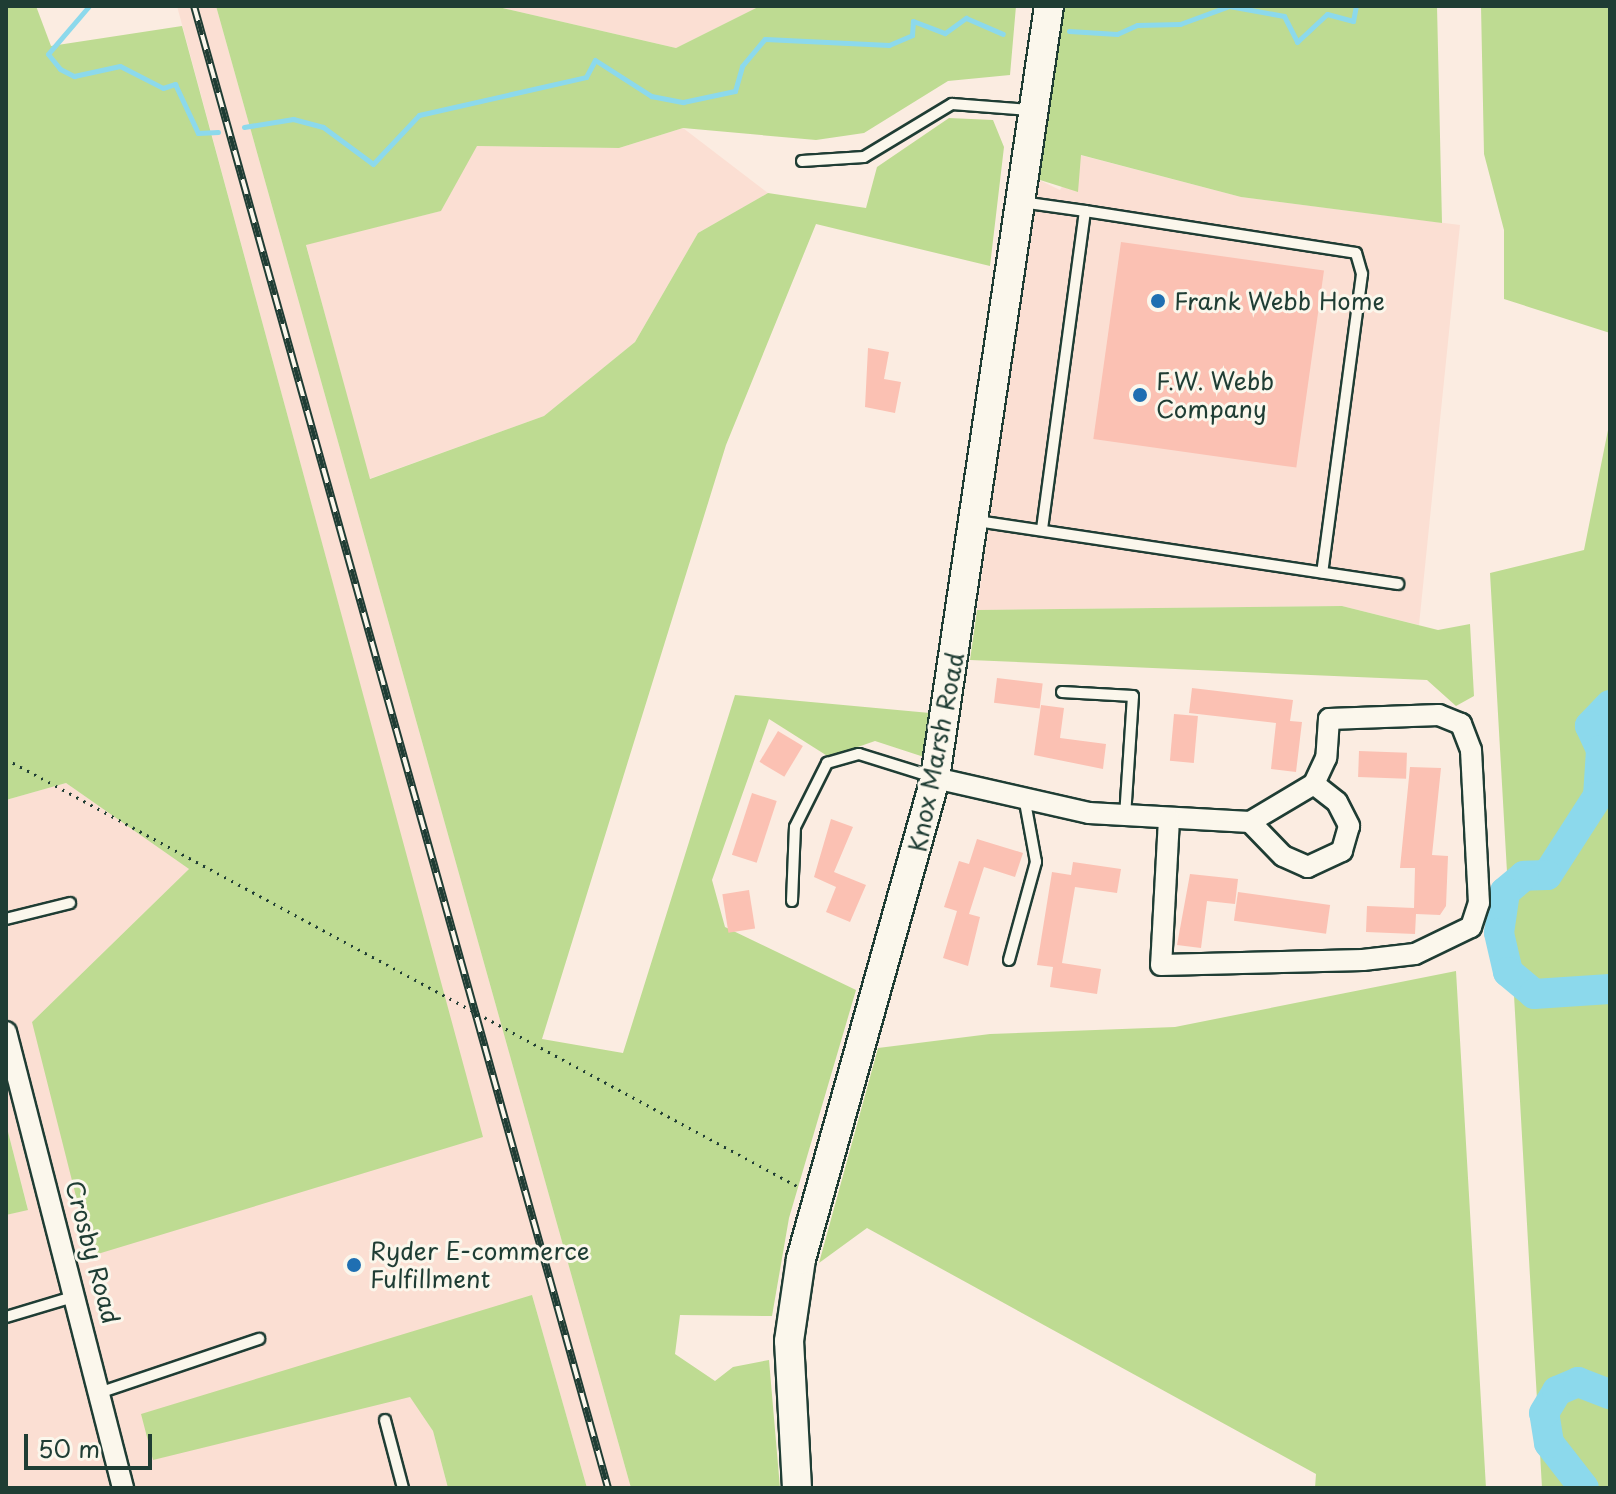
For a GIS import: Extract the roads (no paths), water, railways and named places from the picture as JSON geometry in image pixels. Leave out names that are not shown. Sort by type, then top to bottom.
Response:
[{"type":"main road","name":"Knox Marsh Road","points":[[797,1488],[789,1341],[817,1194],[935,778],[1049,6]]},
{"type":"street","points":[[935,778],[1025,802],[1125,816],[1250,822],[1314,784],[1326,758],[1329,719],[1439,715],[1461,724],[1472,765],[1479,903],[1471,927],[1415,954],[1363,960],[1161,965],[1169,819]]},
{"type":"street","points":[[1250,822],[1296,864],[1332,860],[1349,826],[1337,802],[1314,784]]},
{"type":"street","name":"Crosby Road","points":[[6,1032],[78,1296],[123,1488]]},
{"type":"lane","points":[[802,161],[864,157],[952,104],[1032,110]]},
{"type":"lane","points":[[1020,202],[1356,253],[1362,274],[1322,572]]},
{"type":"lane","points":[[1042,530],[1085,211]]},
{"type":"lane","points":[[975,521],[1398,584]]},
{"type":"lane","points":[[1062,692],[1133,696],[1125,816]]},
{"type":"lane","points":[[792,901],[795,827],[827,763],[859,754],[935,778]]},
{"type":"lane","points":[[1009,960],[1036,862],[1025,802]]},
{"type":"lane","points":[[6,919],[70,903]]},
{"type":"lane","points":[[6,1317],[78,1296]]},
{"type":"lane","points":[[102,1392],[259,1339]]},
{"type":"lane","points":[[385,1420],[403,1488]]},
{"type":"waterway","points":[[89,6],[48,54],[60,69],[74,76],[120,66],[163,88],[175,84],[198,133],[218,132]]},
{"type":"waterway","points":[[1069,31],[1117,34],[1137,25],[1180,24],[1229,6],[1284,16],[1297,42],[1327,14],[1353,21],[1356,6]]},
{"type":"waterway","points":[[244,127],[293,119],[323,127],[373,164],[419,115],[586,77],[595,60],[651,96],[683,102],[735,91],[742,66],[765,39],[889,45],[912,35],[913,21],[945,33],[966,18],[1003,34]]},
{"type":"waterway","points":[[1610,705],[1590,726],[1601,750],[1598,796],[1547,875],[1524,876],[1505,892],[1499,933],[1508,972],[1534,994],[1610,989]]},
{"type":"waterway","points":[[1584,1488],[1549,1443],[1544,1413],[1557,1391],[1578,1382],[1610,1394]]},
{"type":"railway","points":[[194,6],[608,1488]]},
{"type":"place","name":"Frank Webb Home","points":[[1158,301]]},
{"type":"place","name":"F.W. Webb Company","points":[[1140,395]]},
{"type":"place","name":"Ryder E-commerce Fulfillment","points":[[354,1265]]}]
